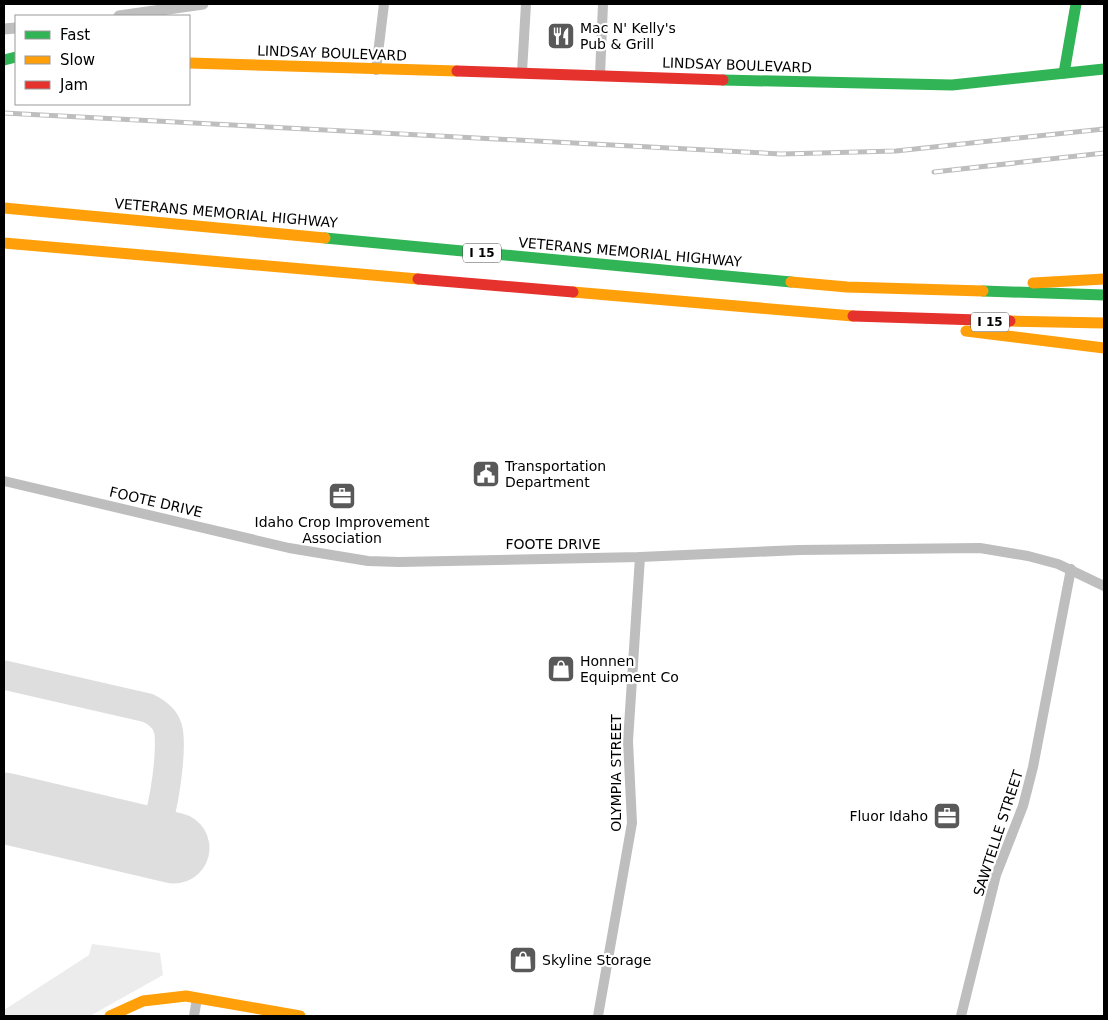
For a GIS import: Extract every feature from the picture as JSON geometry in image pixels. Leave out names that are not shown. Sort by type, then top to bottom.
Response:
[{"type":"main road","points":[[1064,74],[1076,4]]},
{"type":"main road","name":"LINDSAY BOULEVARD","points":[[190,63],[376,70],[522,72],[732,80],[952,85],[1064,74],[1104,68]]},
{"type":"main road","name":"VETERANS MEMORIAL HIGHWAY","points":[[4,208],[847,287],[1104,295]]},
{"type":"main road","name":"I 15","points":[[4,243],[877,318],[1104,323]]},
{"type":"main road","points":[[942,290],[1104,279]]},
{"type":"main road","points":[[877,318],[1104,348]]},
{"type":"main road","points":[[110,1016],[143,1001],[166,997],[197,998],[300,1016]]},
{"type":"street","points":[[376,70],[384,4]]},
{"type":"street","points":[[522,72],[526,4]]},
{"type":"street","points":[[600,75],[603,4]]},
{"type":"street","name":"FOOTE DRIVE","points":[[4,481],[289,548],[368,561],[640,558],[799,550],[980,548],[1028,556],[1071,569],[1104,586]]},
{"type":"street","name":"OLYMPIA STREET","points":[[598,1016],[632,823],[628,741],[640,558]]},
{"type":"street","name":"SAWTELLE STREET","points":[[961,1016],[996,875],[1023,806],[1033,767],[1071,569]]},
{"type":"street","points":[[194,1016],[197,998]]},
{"type":"shaded area","points":[[92,944],[160,953],[163,975],[90,1016],[4,1016],[4,1010],[89,955]]},
{"type":"waterway","points":[[126,15],[203,4]]},
{"type":"waterway","points":[[4,29],[15,28]]},
{"type":"taxiway","points":[[4,675],[148,708],[164,720],[169,734],[169,760],[162,806],[154,828],[143,836],[133,838]]},
{"type":"runway","points":[[4,808],[174,848]]},
{"type":"railway","points":[[4,113],[781,154],[896,151],[1104,129]]},
{"type":"railway","points":[[934,172],[1104,153]]},
{"type":"traffic: fast","points":[[1064,73],[1076,4]]},
{"type":"traffic: fast","points":[[4,60],[15,57]]},
{"type":"traffic: fast","points":[[723,80],[952,85],[1104,69]]},
{"type":"traffic: fast","points":[[325,238],[791,282]]},
{"type":"traffic: fast","points":[[983,291],[1104,295]]},
{"type":"traffic: slow","points":[[190,63],[457,71]]},
{"type":"traffic: slow","points":[[4,208],[325,238]]},
{"type":"traffic: slow","points":[[4,243],[418,279]]},
{"type":"traffic: slow","points":[[1033,283],[1104,279]]},
{"type":"traffic: slow","points":[[791,282],[847,287],[983,291]]},
{"type":"traffic: slow","points":[[573,292],[853,316]]},
{"type":"traffic: slow","points":[[1010,321],[1104,323]]},
{"type":"traffic: slow","points":[[966,331],[1104,348]]},
{"type":"traffic: slow","points":[[110,1016],[143,1001],[186,996],[300,1016]]},
{"type":"traffic: jam","points":[[457,71],[723,80]]},
{"type":"traffic: jam","points":[[418,279],[573,292]]},
{"type":"traffic: jam","points":[[853,316],[1010,321]]},
{"type":"place","name":"Mac N' Kelly's Pub & Grill","points":[[561,36]]},
{"type":"place","name":"Transportation Department","points":[[486,474]]},
{"type":"place","name":"Idaho Crop Improvement Association","points":[[342,496]]},
{"type":"place","name":"Honnen Equipment Co","points":[[561,669]]},
{"type":"place","name":"Fluor Idaho","points":[[947,816]]},
{"type":"place","name":"Skyline Storage","points":[[523,960]]}]
